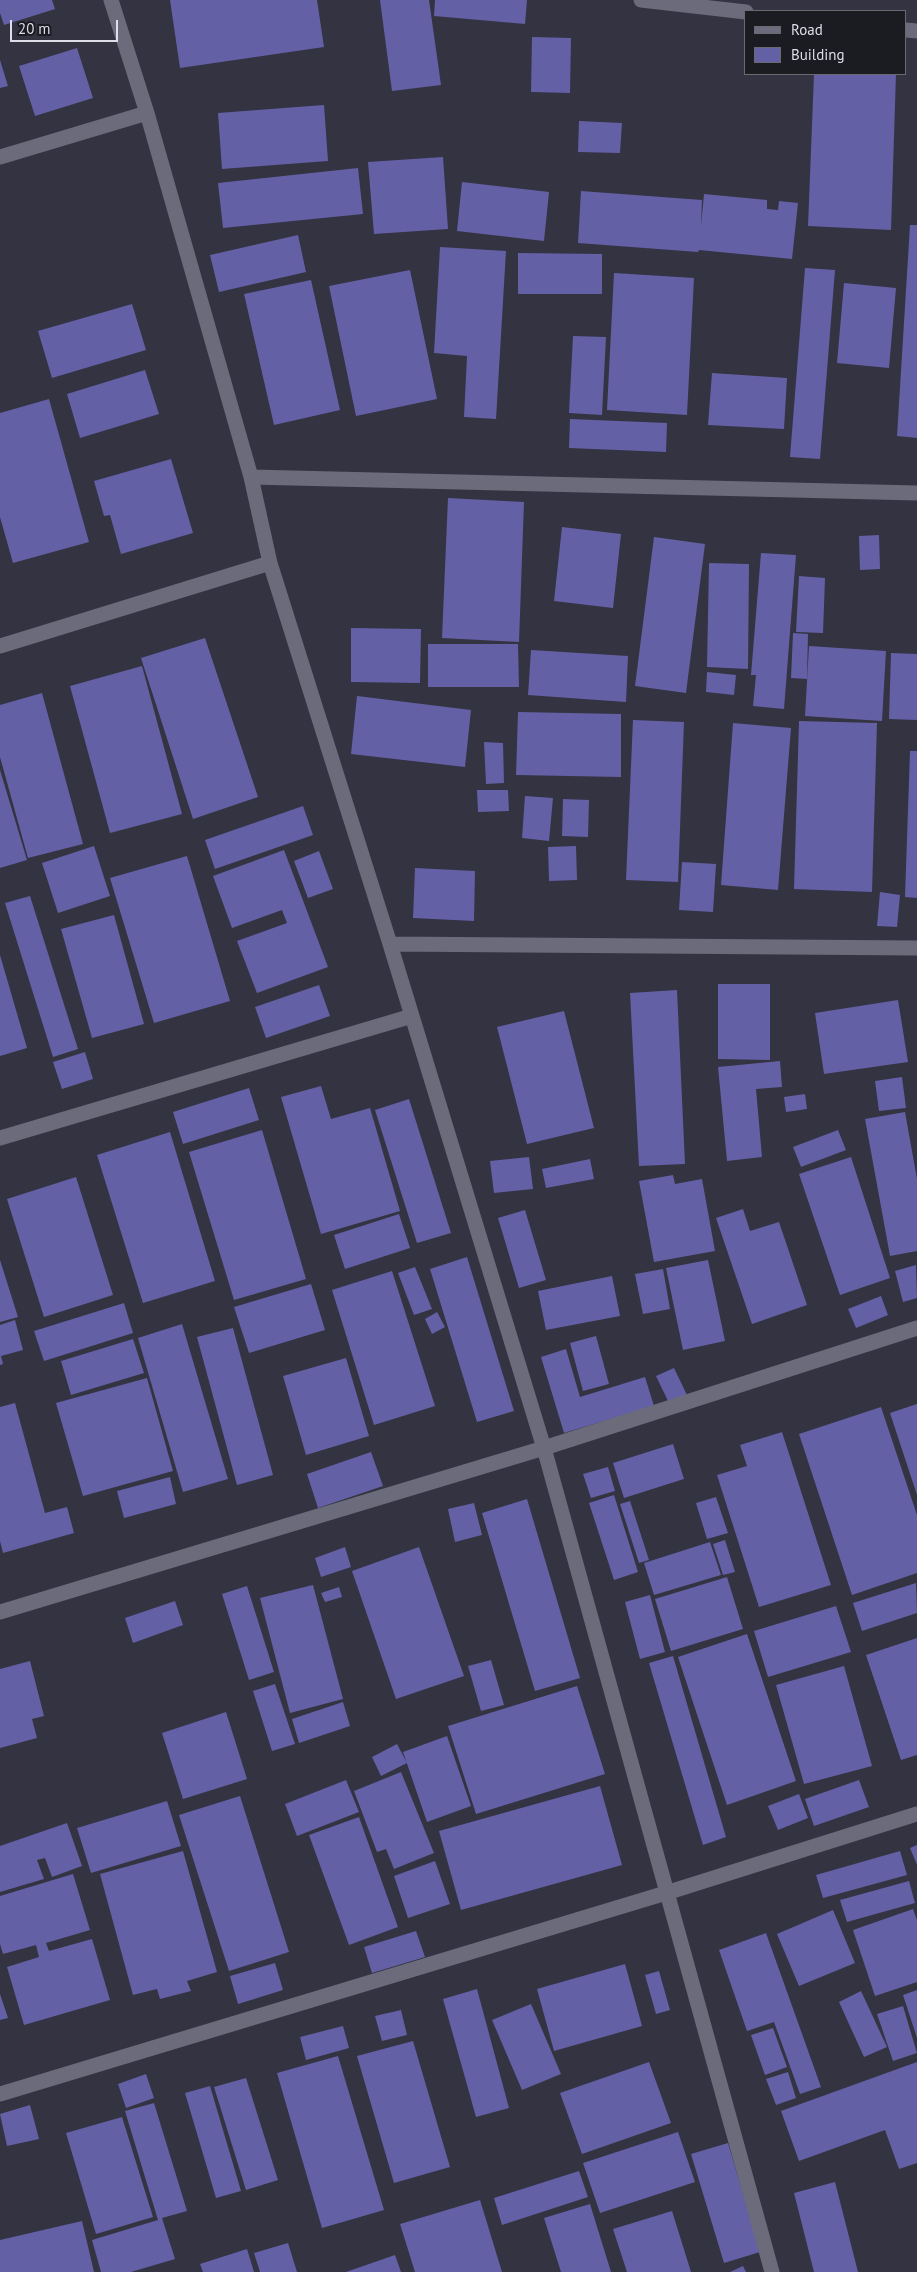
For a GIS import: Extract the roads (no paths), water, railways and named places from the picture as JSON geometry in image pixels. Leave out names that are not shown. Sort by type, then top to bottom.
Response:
[{"type":"street","points":[[111,0],[147,113],[251,477],[270,563],[390,944],[544,1448],[772,2272]]},
{"type":"street","points":[[641,0],[744,12]]},
{"type":"street","points":[[0,157],[147,113]]},
{"type":"street","points":[[251,477],[917,493]]},
{"type":"street","points":[[0,646],[270,563]]},
{"type":"street","points":[[390,944],[917,948]]},
{"type":"street","points":[[0,1138],[412,1016]]},
{"type":"street","points":[[0,1612],[544,1448],[917,1328]]},
{"type":"street","points":[[0,2094],[666,1893],[917,1814]]}]
